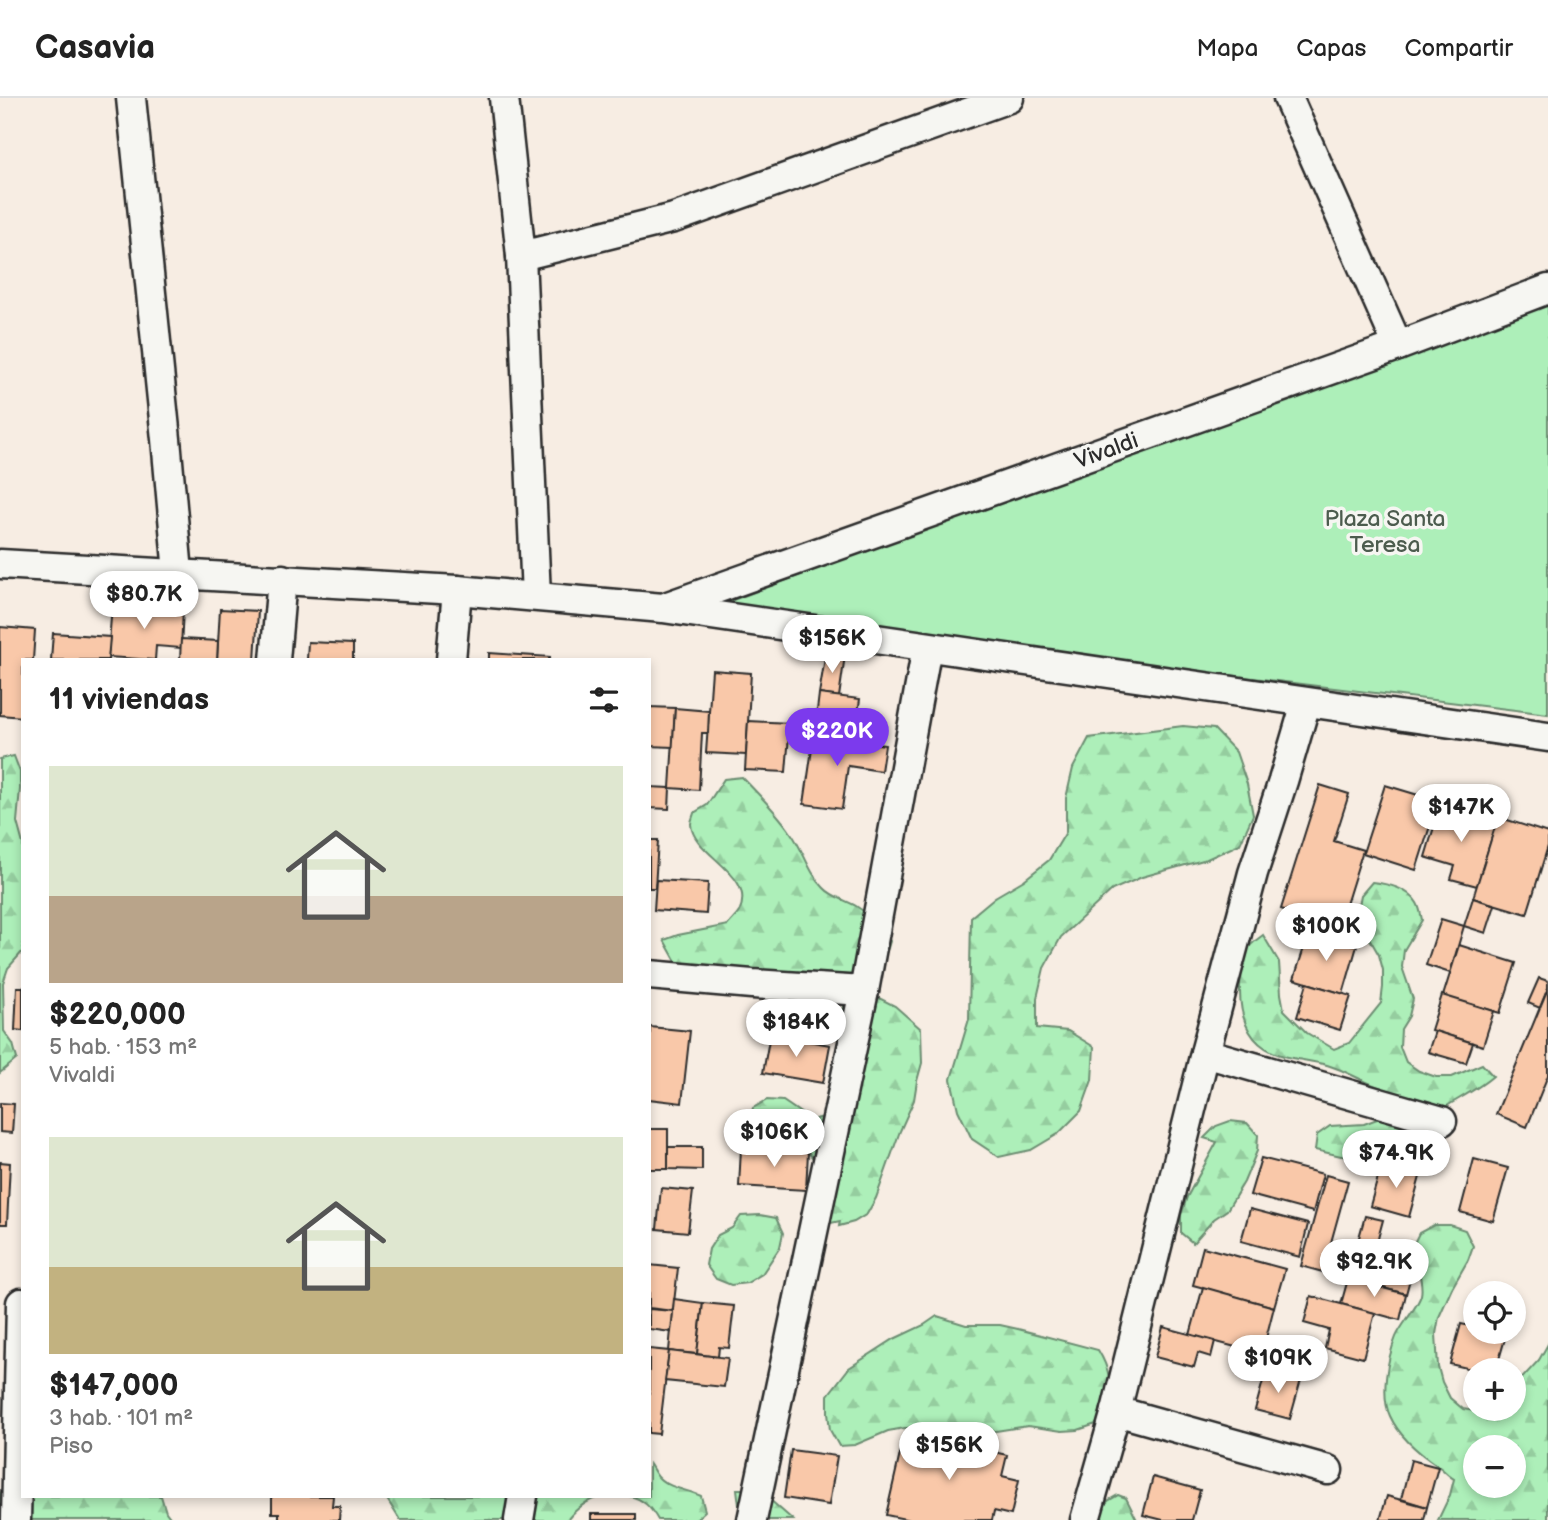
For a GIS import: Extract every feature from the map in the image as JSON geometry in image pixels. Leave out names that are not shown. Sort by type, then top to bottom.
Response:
[{"type":"street","points":[[131,98],[178,573]]},
{"type":"street","points":[[504,98],[521,256],[536,596]]},
{"type":"street","points":[[521,256],[674,218],[1009,98]]},
{"type":"street","points":[[1287,98],[1398,346]]},
{"type":"street","name":"Vivaldi","points":[[663,608],[1398,346],[1548,289]]},
{"type":"street","points":[[0,564],[457,590],[663,608],[1548,737]]},
{"type":"street","points":[[275,658],[282,579]]},
{"type":"street","points":[[451,658],[457,590]]},
{"type":"street","points":[[752,1520],[864,991],[928,647]]},
{"type":"street","points":[[1085,1520],[1116,1411],[1253,873],[1306,703]]},
{"type":"street","points":[[651,975],[864,991]]},
{"type":"street","points":[[1205,1053],[1442,1121]]},
{"type":"street","points":[[15,1302],[16,1520]]},
{"type":"street","points":[[1116,1411],[1328,1470]]},
{"type":"street","points":[[519,1520],[523,1498]]},
{"type":"green space","name":"Plaza Santa Teresa","points":[[1548,298],[1548,714],[703,611]]},
{"type":"green space","points":[[1183,726],[1214,729],[1236,752],[1247,784],[1253,815],[1240,844],[1207,859],[1142,877],[1112,890],[1061,937],[1044,968],[1037,998],[1037,1028],[1068,1031],[1094,1047],[1092,1080],[1081,1111],[1058,1134],[1031,1150],[999,1157],[972,1139],[958,1110],[951,1079],[969,1019],[971,917],[1049,860],[1066,832],[1066,798],[1073,768],[1089,738]]},
{"type":"green space","points":[[14,756],[20,772],[17,822],[21,837],[21,953],[8,968],[3,983],[4,1031],[13,1044],[17,1059],[0,1073],[0,759]]},
{"type":"green space","points":[[742,777],[786,825],[824,888],[866,913],[890,941],[880,963],[860,978],[688,983],[664,940],[728,925],[739,912],[742,899],[740,887],[732,876],[694,835],[691,821],[694,813],[707,805],[724,779]]},
{"type":"green space","points":[[1372,882],[1403,890],[1418,905],[1422,920],[1404,950],[1402,967],[1413,999],[1409,1016],[1401,1029],[1400,1047],[1406,1062],[1419,1071],[1436,1077],[1452,1077],[1482,1064],[1493,1076],[1439,1111],[1435,1143],[1358,1156],[1341,1156],[1315,1150],[1317,1135],[1330,1126],[1364,1124],[1380,1118],[1390,1105],[1387,1090],[1335,1068],[1284,1056],[1262,1046],[1248,1030],[1244,1020],[1240,997],[1241,968],[1245,951],[1263,935],[1279,962],[1284,1010],[1307,1033],[1334,1049],[1349,1043],[1381,1003],[1383,970],[1379,955],[1361,928],[1358,910],[1361,895]]},
{"type":"green space","points":[[863,997],[879,998],[895,1006],[921,1029],[922,1063],[914,1100],[876,1198],[867,1214],[854,1222],[839,1226],[840,1221],[826,1224],[817,1163],[808,1152],[754,1139],[749,1123],[753,1108],[767,1100],[783,1101],[811,1120],[828,1116],[838,1085],[838,1018],[846,1001]]},
{"type":"green space","points":[[1230,1121],[1247,1123],[1258,1135],[1257,1151],[1244,1182],[1227,1210],[1214,1219],[1193,1243],[1181,1233],[1181,1215],[1187,1197],[1217,1142],[1204,1138],[1216,1126]]},
{"type":"green space","points":[[741,1216],[776,1218],[783,1233],[780,1247],[762,1274],[747,1283],[731,1285],[716,1279],[706,1265],[709,1249],[718,1235],[732,1228]]},
{"type":"green space","points":[[1434,1225],[1450,1225],[1465,1230],[1473,1246],[1439,1317],[1436,1334],[1438,1367],[1442,1382],[1450,1398],[1463,1409],[1463,1421],[1526,1421],[1526,1374],[1539,1360],[1548,1344],[1548,1520],[1438,1520],[1454,1479],[1424,1456],[1399,1431],[1390,1416],[1386,1398],[1386,1376],[1396,1337],[1417,1304],[1422,1290],[1412,1247],[1419,1233]]},
{"type":"green space","points":[[937,1316],[966,1325],[1000,1325],[1098,1350],[1108,1374],[1109,1415],[1096,1424],[1078,1430],[1062,1431],[1028,1426],[996,1431],[905,1428],[888,1431],[855,1445],[839,1446],[830,1430],[828,1395],[849,1368]]},
{"type":"green space","points":[[651,1466],[663,1481],[701,1496],[705,1511],[695,1520],[658,1520],[636,1498],[651,1498]]},
{"type":"green space","points":[[8,1477],[21,1493],[21,1498],[162,1498],[172,1520],[0,1520],[0,1493]]},
{"type":"green space","points":[[737,1489],[754,1489],[793,1520],[739,1520]]},
{"type":"green space","points":[[1118,1495],[1126,1498],[1137,1520],[1089,1520],[1095,1512]]},
{"type":"green space","points":[[386,1498],[596,1498],[582,1505],[567,1520],[400,1520]]},
{"type":"building","points":[[112,604],[183,609],[181,648],[156,646],[155,658],[108,657]]},
{"type":"building","points":[[220,609],[258,611],[255,658],[217,658]]},
{"type":"building","points":[[0,627],[35,630],[33,658],[21,658],[21,717],[0,715]]},
{"type":"building","points":[[53,633],[110,637],[108,658],[51,658]]},
{"type":"building","points":[[181,639],[218,641],[217,658],[180,658]]},
{"type":"building","points":[[308,642],[353,644],[353,658],[307,658]]},
{"type":"building","points":[[826,652],[845,655],[839,697],[819,694]]},
{"type":"building","points":[[489,653],[550,657],[550,658],[489,658]]},
{"type":"building","points":[[712,670],[751,673],[746,755],[706,753]]},
{"type":"building","points":[[819,694],[860,699],[854,740],[814,735]]},
{"type":"building","points":[[651,707],[675,708],[673,747],[651,746]]},
{"type":"building","points":[[675,708],[709,711],[708,733],[702,733],[699,790],[670,788]]},
{"type":"building","points":[[748,721],[790,723],[786,772],[745,770]]},
{"type":"building","points":[[814,735],[885,745],[881,771],[848,766],[842,809],[804,804]]},
{"type":"building","points":[[1320,785],[1349,794],[1334,841],[1363,850],[1339,927],[1281,909]]},
{"type":"building","points":[[1385,785],[1438,801],[1416,870],[1363,853]]},
{"type":"building","points":[[651,787],[670,788],[669,809],[651,808]]},
{"type":"building","points":[[1440,807],[1496,824],[1477,886],[1451,879],[1455,866],[1425,857]]},
{"type":"building","points":[[1498,817],[1548,833],[1548,846],[1527,914],[1473,898]]},
{"type":"building","points":[[651,840],[658,840],[655,888],[651,888]]},
{"type":"building","points":[[656,880],[708,883],[706,914],[654,910]]},
{"type":"building","points":[[1473,898],[1495,905],[1486,933],[1464,926]]},
{"type":"building","points":[[1441,919],[1464,926],[1450,973],[1426,965]]},
{"type":"building","points":[[1309,932],[1357,946],[1343,994],[1294,979]]},
{"type":"building","points":[[1459,945],[1516,963],[1500,1013],[1443,996]]},
{"type":"building","points":[[1539,978],[1548,981],[1540,1008],[1528,1003]]},
{"type":"building","points":[[1307,983],[1351,996],[1340,1030],[1297,1017]]},
{"type":"building","points":[[17,987],[21,987],[21,1031],[15,1030]]},
{"type":"building","points":[[1548,988],[1548,1075],[1527,1127],[1496,1114]]},
{"type":"building","points":[[1442,995],[1494,1011],[1483,1046],[1431,1030]]},
{"type":"building","points":[[651,1027],[690,1031],[682,1103],[651,1099]]},
{"type":"building","points":[[1435,1031],[1473,1043],[1466,1063],[1428,1052]]},
{"type":"building","points":[[770,1034],[830,1045],[823,1083],[763,1073]]},
{"type":"building","points":[[0,1103],[14,1104],[12,1133],[0,1132]]},
{"type":"building","points":[[651,1129],[668,1129],[668,1169],[651,1169]]},
{"type":"building","points":[[668,1147],[702,1147],[702,1170],[668,1169]]},
{"type":"building","points":[[741,1149],[808,1152],[806,1190],[739,1186]]},
{"type":"building","points":[[1261,1158],[1323,1174],[1313,1212],[1250,1195]]},
{"type":"building","points":[[1474,1159],[1508,1168],[1493,1221],[1460,1212]]},
{"type":"building","points":[[0,1162],[10,1163],[7,1224],[0,1224]]},
{"type":"building","points":[[1382,1163],[1421,1173],[1409,1217],[1370,1206]]},
{"type":"building","points":[[1326,1175],[1348,1181],[1330,1246],[1355,1252],[1348,1279],[1301,1266]]},
{"type":"building","points":[[661,1188],[693,1191],[688,1232],[657,1229]]},
{"type":"building","points":[[1250,1209],[1308,1224],[1300,1257],[1241,1241]]},
{"type":"building","points":[[1365,1216],[1383,1220],[1373,1257],[1355,1252]]},
{"type":"building","points":[[1203,1247],[1285,1269],[1274,1307],[1193,1285]]},
{"type":"building","points":[[1355,1252],[1413,1268],[1406,1294],[1348,1279]]},
{"type":"building","points":[[651,1265],[678,1268],[673,1311],[651,1308]]},
{"type":"building","points":[[1348,1279],[1406,1294],[1400,1320],[1341,1304]]},
{"type":"building","points":[[1203,1287],[1274,1307],[1262,1354],[1190,1335]]},
{"type":"building","points":[[1311,1296],[1375,1313],[1363,1358],[1325,1348],[1329,1330],[1304,1323]]},
{"type":"building","points":[[674,1299],[703,1303],[697,1354],[669,1351]]},
{"type":"building","points":[[703,1303],[734,1306],[729,1348],[719,1347],[718,1357],[697,1354]]},
{"type":"building","points":[[651,1309],[673,1311],[671,1332],[651,1329]]},
{"type":"building","points":[[1461,1324],[1463,1344],[1503,1344],[1499,1358],[1463,1358],[1463,1367],[1450,1364]]},
{"type":"building","points":[[1163,1327],[1215,1341],[1211,1357],[1198,1353],[1194,1367],[1155,1357]]},
{"type":"building","points":[[651,1349],[669,1351],[659,1434],[651,1433]]},
{"type":"building","points":[[669,1351],[728,1358],[724,1387],[665,1381]]},
{"type":"building","points":[[1266,1370],[1301,1380],[1290,1419],[1255,1410]]},
{"type":"building","points":[[905,1432],[1007,1455],[1002,1476],[1019,1480],[1011,1515],[994,1511],[992,1520],[910,1520],[886,1515]]},
{"type":"building","points":[[791,1450],[837,1456],[829,1505],[784,1498]]},
{"type":"building","points":[[1411,1460],[1438,1467],[1427,1507],[1401,1499]]},
{"type":"building","points":[[1153,1477],[1200,1490],[1192,1520],[1163,1520],[1143,1515]]},
{"type":"building","points":[[1387,1496],[1427,1507],[1424,1520],[1380,1520]]},
{"type":"building","points":[[272,1498],[333,1498],[332,1506],[340,1506],[339,1520],[279,1520],[279,1513],[272,1513]]},
{"type":"building","points":[[591,1514],[636,1514],[636,1520],[591,1520]]}]
